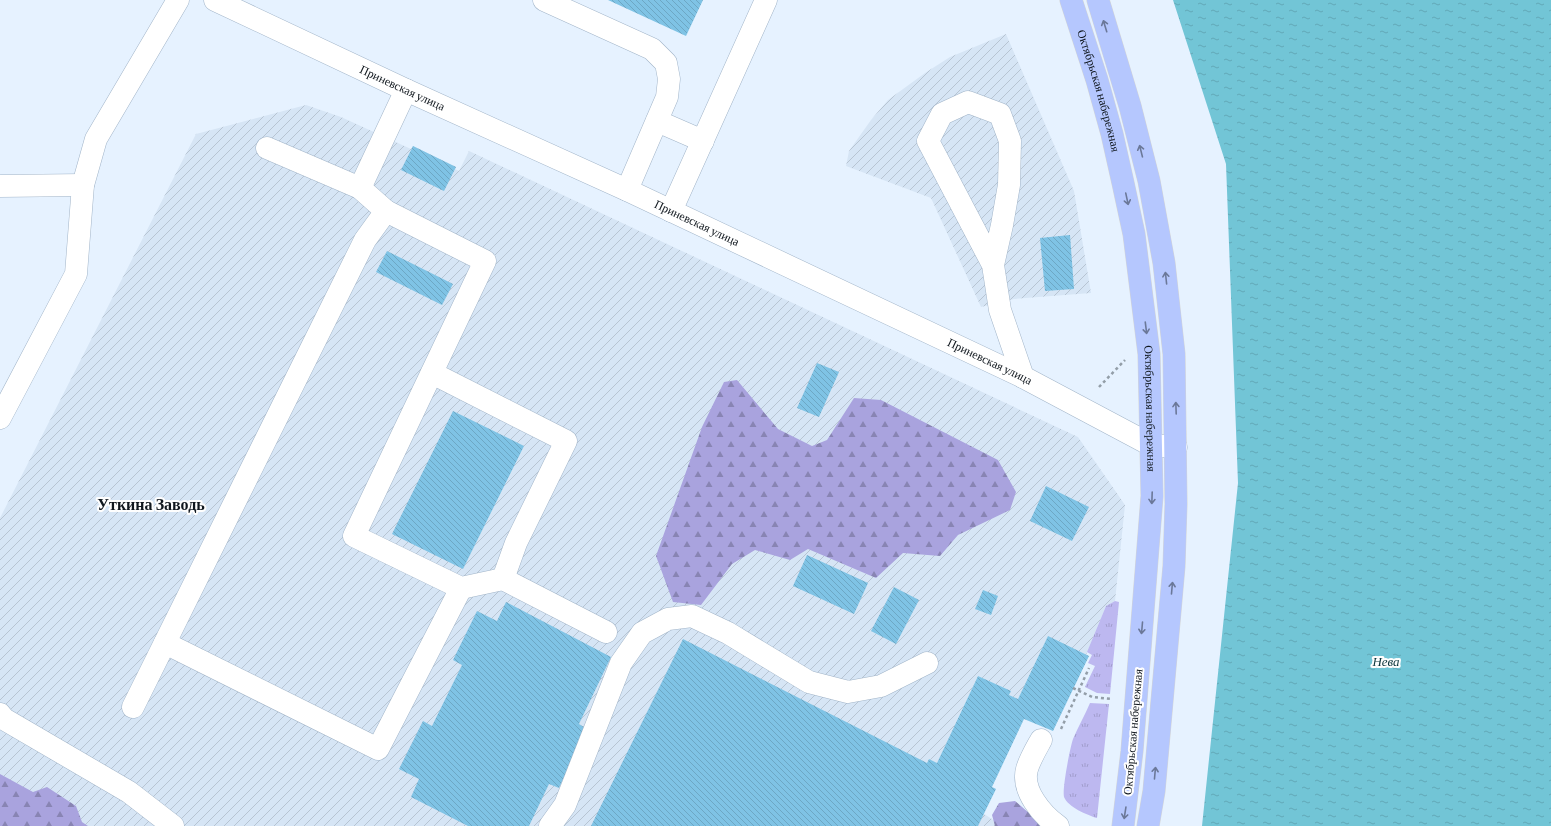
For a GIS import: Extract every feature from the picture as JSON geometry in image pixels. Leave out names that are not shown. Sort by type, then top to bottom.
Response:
[{"type":"main road","name":"Октябрьская набережная","points":[[1071,0],[1097,80],[1112,134],[1134,234],[1149,354],[1152,496],[1132,751],[1123,826]]},
{"type":"main road","name":"Октябрьская набережная","points":[[1098,0],[1130,106],[1147,174],[1164,263],[1174,354],[1176,447],[1174,566],[1154,791],[1148,826]]},
{"type":"street","points":[[0,418],[76,274],[83,185],[96,139],[178,0]]},
{"type":"street","points":[[544,0],[570,5],[652,49],[666,63],[669,80],[667,97],[627,190]]},
{"type":"street","points":[[671,211],[766,0]]},
{"type":"street","name":"Приневская улица","points":[[228,3],[406,90],[627,190],[1023,377],[1151,445],[1176,447]]},
{"type":"street","points":[[360,188],[406,90]]},
{"type":"street","points":[[993,265],[1009,185],[1010,141],[1000,114],[968,102],[942,114],[928,141],[993,265],[1000,310],[1023,377]]},
{"type":"street","points":[[657,121],[703,141]]},
{"type":"street","points":[[267,148],[360,188],[386,211],[485,261],[354,536],[461,588],[503,579],[606,632]]},
{"type":"street","points":[[0,186],[83,185]]},
{"type":"street","points":[[133,707],[365,240],[386,211]]},
{"type":"street","points":[[432,373],[566,441],[516,543],[503,579]]},
{"type":"street","points":[[165,643],[378,749],[461,588]]},
{"type":"street","points":[[550,826],[565,805],[621,663],[642,633],[668,619],[692,616],[728,633],[809,682],[848,692],[880,686],[927,663]]},
{"type":"street","points":[[0,714],[4,719],[129,792],[174,826]]},
{"type":"street","points":[[1040,740],[1027,769],[1026,780],[1034,802],[1052,822],[1058,826]]},
{"type":"path","points":[[1099,387],[1127,358]]},
{"type":"path","points":[[1040,740],[1058,735],[1090,668]]},
{"type":"path","points":[[1073,688],[1092,697],[1115,699]]},
{"type":"shaded area","points":[[1006,34],[1074,191],[1091,293],[1014,299],[981,307],[931,198],[846,166],[849,151],[871,120],[888,100],[950,57]]},
{"type":"shaded area","points":[[306,105],[341,117],[411,149],[413,146],[456,167],[455,169],[459,171],[469,151],[1078,437],[1125,505],[1115,601],[1106,606],[1086,655],[1048,637],[1018,699],[1009,695],[1010,691],[978,676],[937,763],[929,759],[918,782],[984,814],[1003,826],[0,826],[0,518],[196,134]]},
{"type":"green space","points":[[737,380],[778,429],[812,446],[827,440],[854,398],[881,400],[998,460],[1016,492],[1010,510],[958,535],[940,556],[903,553],[876,578],[808,549],[790,560],[755,550],[732,564],[701,605],[673,602],[656,556],[702,427],[724,382]]},
{"type":"green space","points":[[1115,601],[1119,602],[1110,694],[1097,693],[1085,687],[1095,666],[1088,663],[1092,655],[1087,652],[1106,606]]},
{"type":"green space","points":[[1090,703],[1109,704],[1097,818],[1083,813],[1069,804],[1064,797],[1064,786],[1073,739]]},
{"type":"green space","points":[[0,774],[33,792],[47,787],[76,806],[82,822],[88,826],[0,826]]},
{"type":"green space","points":[[1015,801],[1044,826],[995,826],[992,815],[999,803]]},
{"type":"water","name":"Нева","points":[[1173,0],[1551,0],[1551,826],[1202,826],[1238,483],[1226,164]]},
{"type":"building","points":[[608,0],[703,0],[686,36]]},
{"type":"building","points":[[413,146],[456,167],[444,191],[401,170]]},
{"type":"building","points":[[1070,235],[1074,289],[1045,291],[1040,238]]},
{"type":"building","points":[[387,251],[453,284],[442,305],[376,272]]},
{"type":"building","points":[[817,363],[839,372],[819,417],[797,408]]},
{"type":"building","points":[[453,411],[524,446],[463,569],[392,534]]},
{"type":"building","points":[[1046,486],[1089,507],[1072,541],[1030,521]]},
{"type":"building","points":[[807,555],[868,583],[854,614],[793,586]]},
{"type":"building","points":[[894,587],[919,600],[896,644],[871,631]]},
{"type":"building","points":[[983,590],[998,596],[991,615],[975,609]]},
{"type":"building","points":[[506,602],[611,657],[579,724],[587,729],[559,788],[549,784],[529,826],[468,826],[411,797],[419,779],[399,769],[423,721],[432,726],[462,665],[453,660],[477,611],[497,621]]},
{"type":"building","points":[[1048,636],[1089,656],[1053,731],[1024,719],[992,787],[996,789],[978,826],[591,826],[683,639],[927,763],[929,759],[937,763],[978,676],[1011,691],[1009,695],[1018,699]]},
{"type":"district","name":"Уткина Заводь","points":[[151,504]]}]
